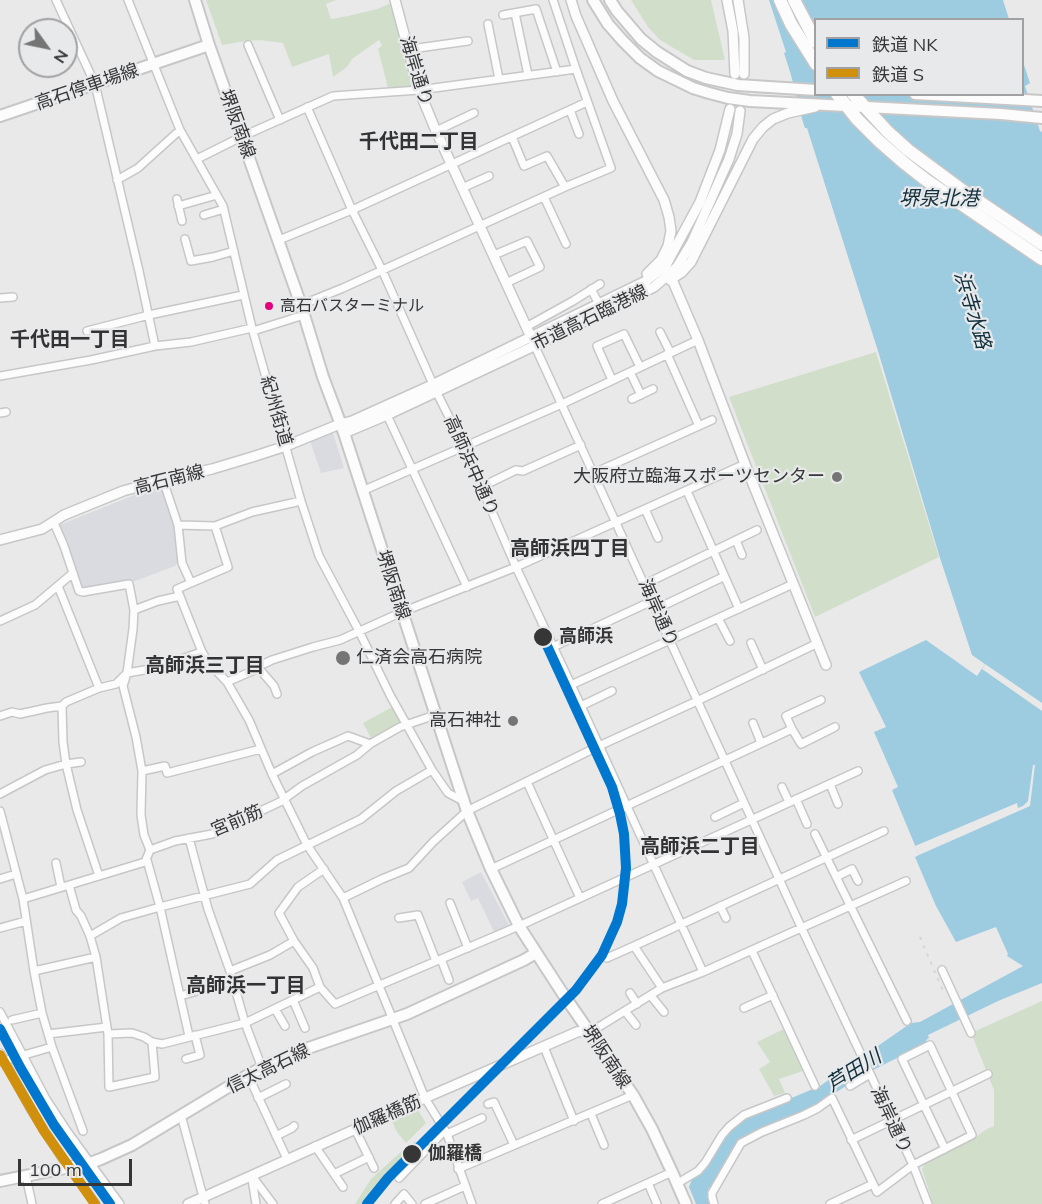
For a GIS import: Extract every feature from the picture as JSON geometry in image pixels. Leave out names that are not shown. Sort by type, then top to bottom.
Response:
[{"type":"highway","points":[[780,0],[791,24],[814,61]]},
{"type":"highway","points":[[794,0],[814,38]]},
{"type":"highway","points":[[855,96],[908,150],[1042,244]]},
{"type":"highway","points":[[834,100],[926,180],[1042,259]]},
{"type":"main road","name":"堺阪南線","points":[[195,0],[303,310],[465,806],[491,869],[519,926],[633,1095],[652,1129],[686,1204]]},
{"type":"main road","points":[[593,0],[608,24],[640,58],[658,71],[701,91],[728,98],[808,106],[834,100],[1039,117]]},
{"type":"main road","points":[[610,0],[641,39],[687,71],[738,85],[814,90]]},
{"type":"main road","name":"高石停車場線","points":[[0,116],[209,45]]},
{"type":"main road","points":[[955,96],[1035,99]]},
{"type":"main road","name":"信太高石線","points":[[0,1181],[90,1163],[132,1145],[248,1075],[291,1054],[392,1020],[524,960],[536,952]]},
{"type":"street","points":[[56,0],[95,84],[156,346]]},
{"type":"street","name":"紀州街道","points":[[128,0],[180,130],[224,209],[243,295],[319,556],[390,695],[432,770],[448,793],[465,806]]},
{"type":"street","name":"海岸通り","points":[[395,0],[419,90],[436,131],[724,761],[913,1165],[928,1204]]},
{"type":"street","points":[[0,376],[253,329],[303,310],[382,270],[611,168],[553,0]]},
{"type":"street","points":[[571,0],[613,101],[664,200],[671,231],[668,246],[661,260],[647,274],[599,304],[591,289]]},
{"type":"street","points":[[727,0],[740,74],[744,38],[738,0]]},
{"type":"street","points":[[503,15],[536,9],[556,72]]},
{"type":"street","points":[[515,13],[528,75]]},
{"type":"street","points":[[488,24],[499,79]]},
{"type":"street","points":[[411,49],[468,41]]},
{"type":"street","points":[[248,45],[280,120]]},
{"type":"street","points":[[197,159],[242,136],[333,96],[419,90],[576,69]]},
{"type":"street","points":[[1035,99],[1042,95]]},
{"type":"street","points":[[279,240],[352,210],[587,102]]},
{"type":"street","points":[[808,106],[772,119],[753,139],[691,262],[682,272],[669,273],[698,340],[826,665]]},
{"type":"street","name":"高師浜中通り","points":[[308,107],[352,210],[464,447],[516,567],[703,972]]},
{"type":"street","points":[[570,110],[579,134]]},
{"type":"street","name":"市道高石臨港線","points":[[342,429],[387,415],[435,388],[533,341],[654,287],[669,273],[735,110]]},
{"type":"street","points":[[436,131],[474,113]]},
{"type":"street","points":[[117,180],[138,168],[180,130]]},
{"type":"street","points":[[513,137],[524,166],[547,156],[565,188]]},
{"type":"street","points":[[462,188],[489,176]]},
{"type":"street","points":[[182,221],[177,203],[217,195]]},
{"type":"street","points":[[544,197],[566,244]]},
{"type":"street","points":[[204,215],[224,209]]},
{"type":"street","points":[[185,239],[191,261],[234,251]]},
{"type":"street","points":[[494,255],[527,241],[540,267],[506,283]]},
{"type":"street","name":"市道高石臨港線","points":[[533,341],[599,304],[646,281],[669,273]]},
{"type":"street","points":[[526,327],[600,284]]},
{"type":"street","points":[[87,332],[149,315],[243,295]]},
{"type":"street","points":[[0,298],[13,297]]},
{"type":"street","points":[[660,332],[699,426]]},
{"type":"street","points":[[612,380],[597,346],[624,334],[640,367]]},
{"type":"street","points":[[362,491],[562,404],[698,340]]},
{"type":"street","points":[[630,372],[641,395]]},
{"type":"street","name":"市道高石臨港線","points":[[342,429],[352,421],[435,388]]},
{"type":"street","points":[[632,399],[653,389]]},
{"type":"street","points":[[387,415],[467,587]]},
{"type":"street","points":[[594,473],[712,420]]},
{"type":"street","name":"高石南線","points":[[0,540],[42,529],[64,515],[123,491],[212,469],[342,429]]},
{"type":"street","points":[[481,487],[516,470],[524,471],[581,445]]},
{"type":"street","points":[[227,682],[272,660],[340,640],[402,612],[516,567],[745,464]]},
{"type":"street","points":[[163,480],[178,525],[182,563],[192,583]]},
{"type":"street","points":[[687,491],[739,609]]},
{"type":"street","points":[[178,525],[215,526],[252,512],[302,501]]},
{"type":"street","points":[[645,509],[658,538]]},
{"type":"street","points":[[54,523],[79,591],[129,584],[134,610],[133,629],[123,686],[142,771],[141,815],[144,836],[150,850],[147,860],[180,996],[200,1055],[186,1059]]},
{"type":"street","points":[[215,526],[228,567],[177,590],[202,652],[227,682],[249,720],[284,800],[307,845],[344,898],[425,1098],[446,1132],[472,1204]]},
{"type":"street","points":[[645,584],[757,530]]},
{"type":"street","points":[[736,540],[742,555]]},
{"type":"street","points":[[0,621],[35,605],[73,573]]},
{"type":"street","points":[[656,609],[723,577]]},
{"type":"street","points":[[571,685],[793,584]]},
{"type":"street","points":[[58,586],[99,688]]},
{"type":"street","points":[[134,610],[180,596]]},
{"type":"street","points":[[553,647],[652,601]]},
{"type":"street","points":[[718,618],[730,641]]},
{"type":"street","points":[[751,643],[763,670]]},
{"type":"street","points":[[344,898],[410,868],[465,806],[527,782],[818,643]]},
{"type":"street","points":[[0,716],[12,712],[20,714],[62,706],[66,702],[99,688],[116,684],[127,673],[150,669],[202,652]]},
{"type":"street","points":[[257,669],[274,686],[277,694]]},
{"type":"street","points":[[581,706],[612,691]]},
{"type":"street","points":[[821,699],[786,716],[792,729],[801,744],[835,727]]},
{"type":"street","points":[[62,706],[66,764],[77,810],[99,876]]},
{"type":"street","name":"宮前筋","points":[[150,850],[175,841],[212,834],[284,800],[302,786],[357,755],[370,744],[407,724],[435,715]]},
{"type":"street","points":[[753,723],[761,742]]},
{"type":"street","points":[[491,869],[792,729]]},
{"type":"street","points":[[272,774],[348,736],[370,744]]},
{"type":"street","points":[[142,771],[165,766],[167,773],[261,749]]},
{"type":"street","points":[[0,794],[45,770],[81,762]]},
{"type":"street","points":[[90,936],[121,918],[250,884],[277,860],[361,819],[396,791],[432,770]]},
{"type":"street","points":[[324,869],[298,887],[279,913],[294,941],[313,968],[320,987],[335,1004],[519,926],[858,771]]},
{"type":"street","points":[[527,782],[580,898]]},
{"type":"street","points":[[830,784],[838,804]]},
{"type":"street","points":[[782,787],[793,800],[807,824]]},
{"type":"street","points":[[715,817],[744,803]]},
{"type":"street","points":[[0,812],[23,899],[33,971],[42,1013],[82,1131]]},
{"type":"street","points":[[607,958],[884,831]]},
{"type":"street","points":[[810,844],[816,837],[907,1021]]},
{"type":"street","points":[[189,838],[208,909],[262,1068]]},
{"type":"street","points":[[23,899],[147,860]]},
{"type":"street","points":[[56,863],[61,887]]},
{"type":"street","points":[[836,877],[852,869],[858,881]]},
{"type":"street","points":[[0,879],[16,874]]},
{"type":"street","points":[[587,1030],[597,1028],[662,988],[752,951],[906,881]]},
{"type":"street","points":[[69,885],[76,910],[90,936],[96,957],[107,1031],[109,1087],[155,1077],[152,1042]]},
{"type":"street","points":[[450,903],[468,948]]},
{"type":"street","points":[[720,906],[726,918]]},
{"type":"street","points":[[399,918],[418,915],[449,980]]},
{"type":"street","points":[[0,928],[26,921]]},
{"type":"street","points":[[230,971],[270,955],[294,941]]},
{"type":"street","points":[[634,946],[662,988]]},
{"type":"street","points":[[752,951],[815,1086]]},
{"type":"street","points":[[33,971],[96,957]]},
{"type":"street","points":[[942,970],[971,1033]]},
{"type":"street","points":[[180,996],[232,981]]},
{"type":"street","points":[[48,1034],[107,1031],[132,1033],[162,1044],[245,1023],[320,987]]},
{"type":"street","points":[[630,993],[638,1004]]},
{"type":"street","points":[[744,1008],[773,995]]},
{"type":"street","points":[[651,996],[664,1012]]},
{"type":"street","points":[[293,1000],[305,1028]]},
{"type":"street","points":[[275,1009],[285,1026]]},
{"type":"street","points":[[625,1011],[636,1025]]},
{"type":"street","points":[[0,1012],[46,1099],[120,1204]]},
{"type":"street","points":[[12,1020],[42,1013]]},
{"type":"street","name":"伽羅橋筋","points":[[188,1204],[205,1201],[315,1146],[577,1032],[587,1030]]},
{"type":"street","points":[[714,1204],[712,1193],[741,1143],[804,1115],[832,1098],[877,1192],[913,1165],[945,1149],[972,1135],[930,1045],[902,1059],[945,1149]]},
{"type":"street","points":[[2,1061],[52,1047]]},
{"type":"street","points":[[544,1047],[574,1121]]},
{"type":"street","points":[[0,1053],[2,1061],[32,1110],[96,1204]]},
{"type":"street","points":[[850,1086],[870,1074]]},
{"type":"street","points":[[851,1140],[988,1074]]},
{"type":"street","points":[[248,1075],[287,1159]]},
{"type":"street","points":[[258,1098],[286,1084]]},
{"type":"street","points":[[458,1168],[633,1095]]},
{"type":"street","points":[[678,1183],[699,1171],[722,1135],[744,1115],[787,1098]]},
{"type":"street","points":[[488,1104],[494,1102],[514,1145]]},
{"type":"street","points":[[591,1114],[604,1144]]},
{"type":"street","points":[[181,1115],[205,1201]]},
{"type":"street","points":[[399,1178],[446,1132],[482,1118]]},
{"type":"street","points":[[276,1136],[294,1125]]},
{"type":"street","points":[[355,1129],[374,1168]]},
{"type":"street","points":[[315,1146],[343,1186]]},
{"type":"street","points":[[334,1174],[369,1157]]},
{"type":"street","points":[[602,1204],[672,1172]]},
{"type":"street","points":[[26,1176],[32,1204]]},
{"type":"street","points":[[252,1176],[256,1204]]},
{"type":"street","points":[[252,1176],[273,1204]]},
{"type":"street","points":[[648,1183],[657,1204]]},
{"type":"street","points":[[831,1204],[873,1184]]},
{"type":"street","points":[[425,1204],[465,1186]]},
{"type":"street","points":[[395,1204],[404,1194],[412,1204]]},
{"type":"shaded area","points":[[333,433],[344,468],[321,473],[310,441]]},
{"type":"shaded area","points":[[162,484],[176,537],[177,563],[175,566],[130,583],[81,590],[57,526]]},
{"type":"shaded area","points":[[481,872],[510,927],[495,934],[478,898],[471,901],[462,882]]},
{"type":"green space","points":[[206,0],[336,0],[326,4],[331,19],[377,9],[391,3],[413,86],[388,88],[378,49],[382,45],[379,40],[352,59],[347,67],[333,77],[329,54],[292,67],[283,43],[260,40],[222,45]]},
{"type":"green space","points":[[631,0],[711,0],[725,60],[694,60],[660,40],[648,27]]},
{"type":"green space","name":"大阪府立臨海スポーツセンター","points":[[876,352],[939,557],[815,617],[729,397]]},
{"type":"green space","points":[[392,707],[400,721],[399,725],[372,740],[363,723]]},
{"type":"green space","points":[[1042,1001],[1042,1204],[933,1204],[922,1169],[925,1164],[994,1126],[994,1090],[971,1033]]},
{"type":"green space","points":[[784,1029],[803,1071],[779,1079],[785,1093],[774,1096],[759,1069],[770,1062],[757,1042]]},
{"type":"green space","points":[[416,1107],[426,1123],[406,1143],[390,1118]]},
{"type":"green space","points":[[415,1141],[416,1145],[377,1184],[364,1204],[355,1204],[371,1179]]},
{"type":"water","name":"堺泉北港","points":[[769,0],[1003,0],[1009,18],[814,18],[814,96],[1024,96],[1024,65],[1030,83],[1025,86],[1042,132],[1042,983],[998,1001],[928,1035],[927,1043],[863,1075],[812,1108],[753,1131],[742,1138],[736,1143],[712,1186],[708,1189],[707,1196],[710,1204],[696,1204],[689,1187],[692,1179],[705,1170],[728,1131],[744,1118],[820,1086],[911,1023],[920,1022],[1023,966],[1007,956],[996,927],[956,942],[936,906],[915,857],[919,855],[892,790],[898,787],[874,732],[886,727],[859,672],[926,640],[977,676],[985,664],[972,655],[940,558],[878,351],[807,128],[802,119],[784,53],[786,52]]},
{"type":"pier","points":[[985,664],[1042,703],[1042,711],[982,669]]},
{"type":"pier","points":[[1033,765],[1035,765],[1030,806],[919,855],[915,846],[1017,803],[1018,808],[1023,806],[1028,801]]},
{"type":"railway","points":[[534,616],[543,637]]},
{"type":"railway","points":[[920,937],[943,991]]},
{"type":"rail line","name":"NK","points":[[367,1204],[388,1178],[576,990],[602,955],[617,922],[622,904],[626,868],[620,814],[612,787],[543,637]]},
{"type":"rail line","name":"NK","points":[[0,1029],[54,1125],[110,1204]]},
{"type":"rail line","name":"S","points":[[0,1055],[44,1131],[95,1204]]},
{"type":"place","name":"高石バスターミナル","points":[[269,306]]},
{"type":"place","name":"大阪府立臨海スポーツセンター","points":[[837,477]]},
{"type":"place","name":"高師浜","points":[[543,637]]},
{"type":"place","name":"仁済会高石病院","points":[[343,658]]},
{"type":"place","name":"高石神社","points":[[513,721]]},
{"type":"place","name":"伽羅橋","points":[[412,1154]]},
{"type":"district","name":"千代田二丁目","points":[[419,142]]},
{"type":"district","name":"千代田一丁目","points":[[70,340]]},
{"type":"district","name":"高師浜四丁目","points":[[570,549]]},
{"type":"district","name":"高師浜三丁目","points":[[205,666]]},
{"type":"district","name":"高師浜二丁目","points":[[700,847]]},
{"type":"district","name":"高師浜一丁目","points":[[246,986]]},
{"type":"water label","name":"浜寺水路","points":[[972,310]]},
{"type":"water label","name":"芦田川","points":[[854,1071]]}]
